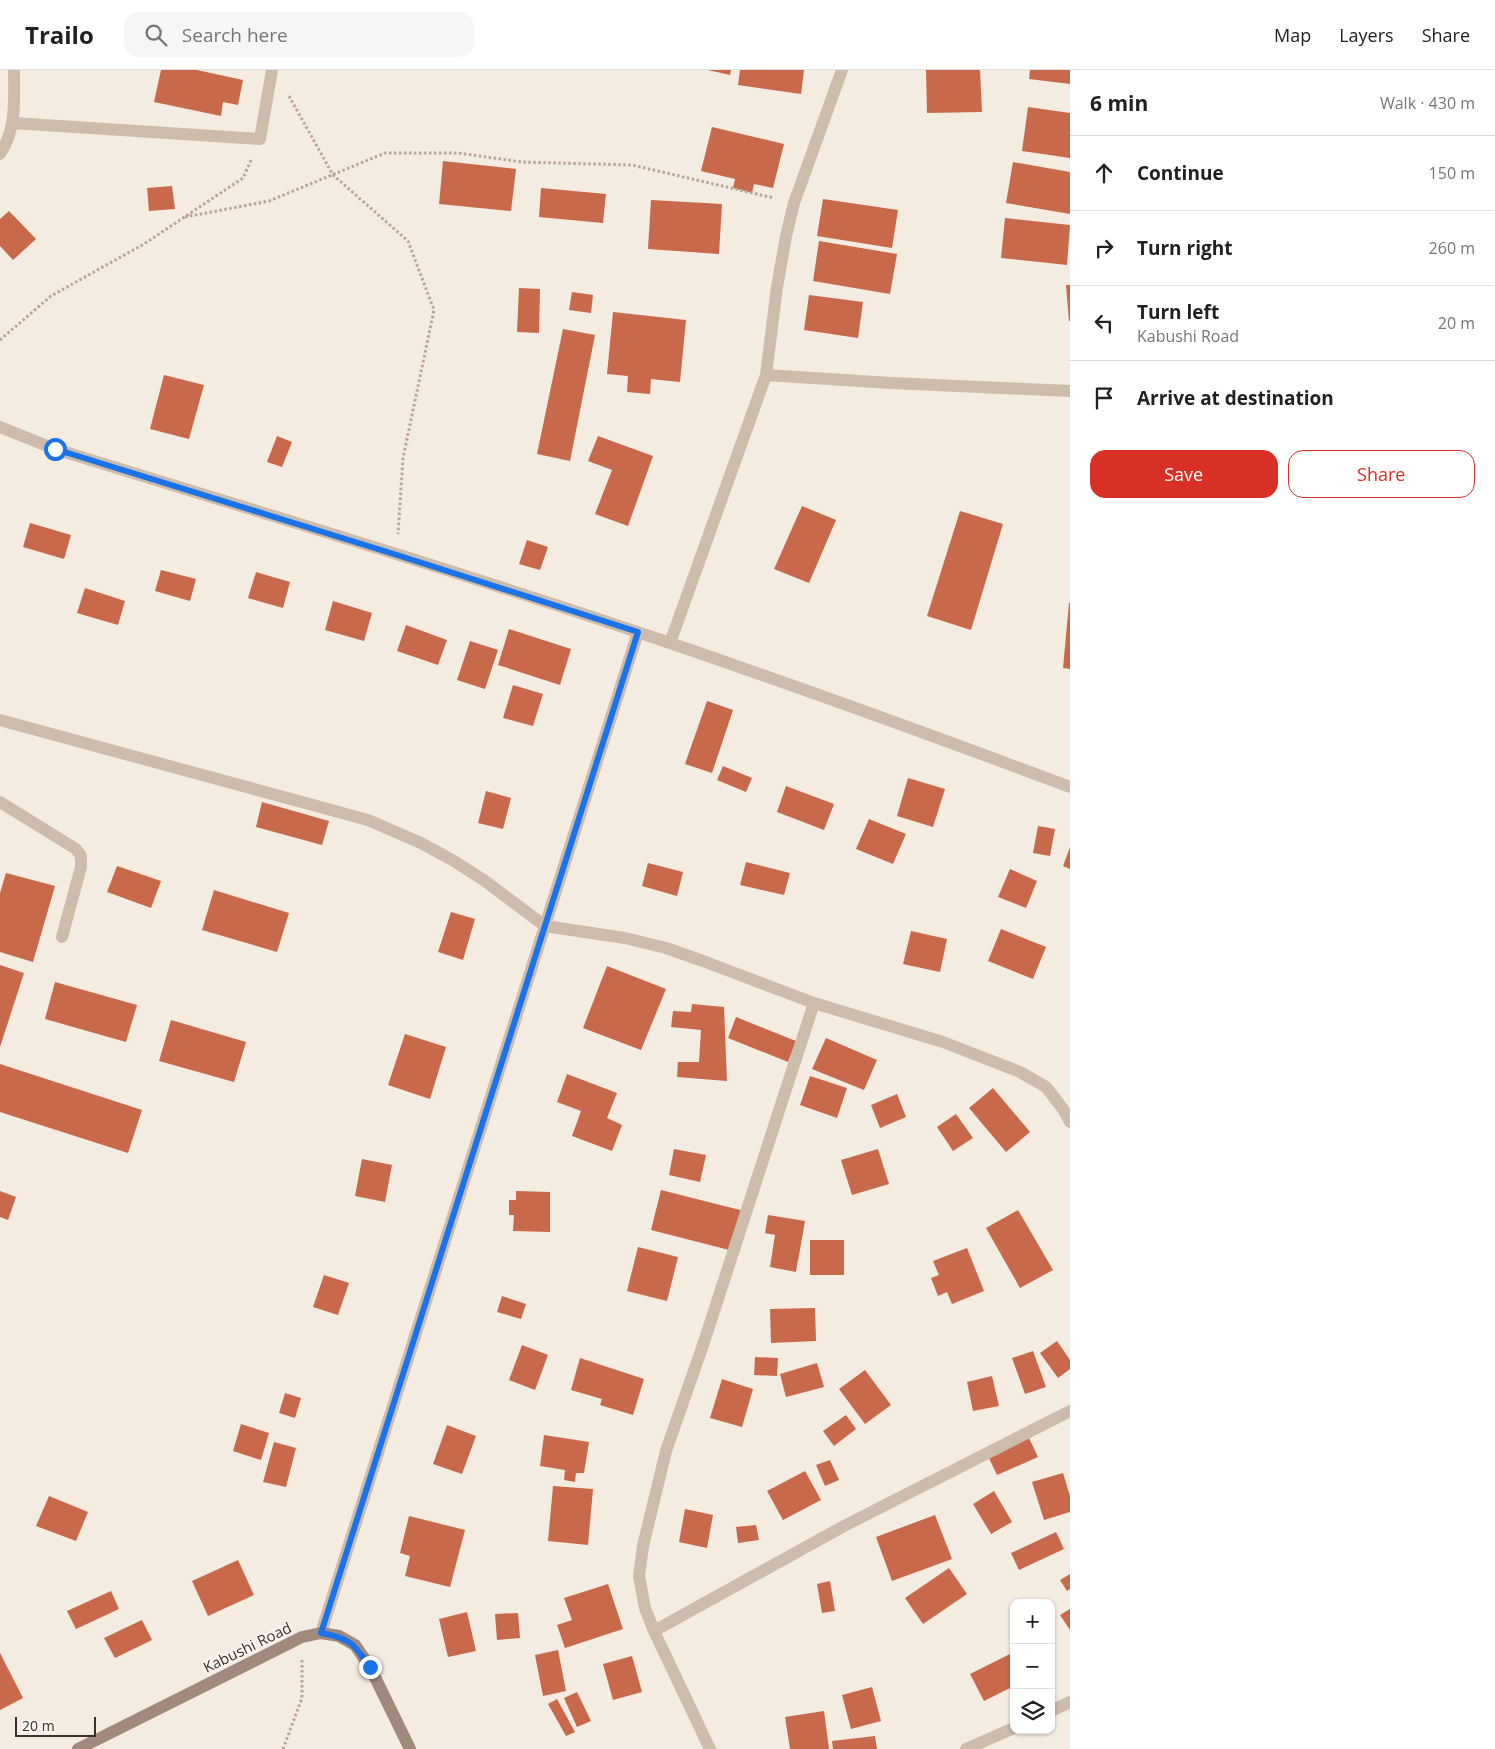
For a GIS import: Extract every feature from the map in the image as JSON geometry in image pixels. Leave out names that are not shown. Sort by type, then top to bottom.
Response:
[{"type":"main road","name":"Kabushi Road","points":[[78,1749],[302,1637],[321,1633],[339,1636],[355,1645],[370,1667],[410,1749]]},
{"type":"street","points":[[0,154],[6,144],[13,123],[14,70]]},
{"type":"street","points":[[13,123],[260,139],[272,70]]},
{"type":"street","points":[[670,643],[766,375],[778,287],[794,203],[842,70]]},
{"type":"street","points":[[766,375],[1070,392]]},
{"type":"street","points":[[0,427],[55,449],[638,632],[876,714],[1070,787]]},
{"type":"street","points":[[321,1633],[638,632]]},
{"type":"street","points":[[0,720],[368,820],[421,843],[454,861],[485,881],[545,926],[625,938],[666,948],[814,1003],[943,1042],[1020,1072],[1046,1087],[1063,1109],[1070,1122]]},
{"type":"street","points":[[0,802],[76,849],[81,856],[82,867],[62,937]]},
{"type":"street","points":[[710,1749],[645,1608],[639,1576],[643,1546],[666,1451],[704,1342],[814,1003]]},
{"type":"street","points":[[654,1631],[844,1526],[1070,1411]]},
{"type":"street","points":[[1055,1708],[1070,1702]]},
{"type":"street","points":[[966,1749],[1010,1730]]},
{"type":"path","points":[[284,88],[333,175],[408,241],[434,310],[403,458],[397,555]]},
{"type":"path","points":[[0,340],[52,296],[144,244],[243,178],[260,139]]},
{"type":"path","points":[[186,217],[269,201],[385,153],[458,153],[522,162],[632,165],[794,203]]},
{"type":"path","points":[[283,1749],[302,1698],[302,1637]]},
{"type":"building","points":[[161,70],[197,70],[243,80],[238,105],[223,102],[221,116],[154,102]]},
{"type":"building","points":[[708,70],[731,70],[730,75]]},
{"type":"building","points":[[740,70],[804,70],[801,94],[738,85]]},
{"type":"building","points":[[926,70],[980,70],[982,112],[927,113]]},
{"type":"building","points":[[1030,70],[1070,70],[1070,84],[1029,79]]},
{"type":"building","points":[[1028,107],[1070,113],[1070,158],[1022,151]]},
{"type":"building","points":[[712,127],[784,144],[773,188],[754,184],[752,193],[733,188],[735,179],[701,171]]},
{"type":"building","points":[[443,161],[516,169],[511,211],[439,204]]},
{"type":"building","points":[[1013,162],[1070,172],[1070,214],[1006,203]]},
{"type":"building","points":[[172,186],[175,209],[149,211],[147,188]]},
{"type":"building","points":[[541,188],[606,194],[603,223],[539,217]]},
{"type":"building","points":[[823,199],[898,210],[892,248],[817,236]]},
{"type":"building","points":[[651,200],[722,204],[719,254],[648,249]]},
{"type":"building","points":[[9,211],[36,239],[13,260],[0,246],[0,219]]},
{"type":"building","points":[[1005,218],[1070,225],[1067,265],[1001,258]]},
{"type":"building","points":[[819,241],[897,254],[890,294],[813,281]]},
{"type":"building","points":[[1066,285],[1070,285],[1070,321],[1069,321]]},
{"type":"building","points":[[519,288],[540,289],[539,333],[517,332]]},
{"type":"building","points":[[572,292],[593,295],[591,313],[569,310]]},
{"type":"building","points":[[809,295],[863,302],[858,338],[804,330]]},
{"type":"building","points":[[613,312],[686,320],[680,382],[651,379],[650,394],[627,392],[628,376],[607,374]]},
{"type":"building","points":[[563,329],[595,335],[570,461],[537,454]]},
{"type":"building","points":[[164,375],[204,385],[189,439],[150,429]]},
{"type":"building","points":[[277,436],[292,442],[282,467],[267,462]]},
{"type":"building","points":[[598,436],[653,456],[628,526],[595,514],[612,470],[588,461]]},
{"type":"building","points":[[802,506],[836,520],[809,583],[774,569]]},
{"type":"building","points":[[960,511],[1003,524],[971,630],[927,616]]},
{"type":"building","points":[[30,523],[71,535],[64,559],[23,547]]},
{"type":"building","points":[[527,540],[548,547],[540,570],[519,564]]},
{"type":"building","points":[[161,570],[196,579],[190,601],[155,591]]},
{"type":"building","points":[[256,572],[290,582],[283,608],[248,598]]},
{"type":"building","points":[[85,588],[125,601],[118,625],[77,613]]},
{"type":"building","points":[[333,601],[372,613],[364,641],[325,630]]},
{"type":"building","points":[[1070,603],[1070,669],[1063,668]]},
{"type":"building","points":[[406,625],[447,640],[438,665],[397,651]]},
{"type":"building","points":[[509,629],[571,649],[560,685],[498,665]]},
{"type":"building","points":[[470,641],[498,650],[485,689],[457,680]]},
{"type":"building","points":[[513,685],[543,694],[533,726],[503,718]]},
{"type":"building","points":[[707,701],[733,710],[712,773],[685,764]]},
{"type":"building","points":[[723,766],[752,778],[746,792],[717,780]]},
{"type":"building","points":[[908,778],[945,789],[933,827],[897,816]]},
{"type":"building","points":[[786,786],[834,804],[824,830],[777,812]]},
{"type":"building","points":[[486,791],[511,798],[503,829],[478,823]]},
{"type":"building","points":[[262,802],[329,821],[322,845],[256,827]]},
{"type":"building","points":[[869,819],[906,834],[893,864],[856,849]]},
{"type":"building","points":[[1038,826],[1055,829],[1050,856],[1033,853]]},
{"type":"building","points":[[1070,847],[1070,869],[1063,866]]},
{"type":"building","points":[[746,862],[790,873],[784,895],[740,885]]},
{"type":"building","points":[[648,863],[683,872],[677,896],[642,886]]},
{"type":"building","points":[[117,866],[161,881],[151,908],[107,892]]},
{"type":"building","points":[[1010,869],[1037,881],[1026,908],[998,897]]},
{"type":"building","points":[[6,873],[55,886],[33,962],[0,952],[0,893]]},
{"type":"building","points":[[214,890],[289,913],[277,952],[202,930]]},
{"type":"building","points":[[451,912],[475,919],[463,960],[438,952]]},
{"type":"building","points":[[1001,929],[1046,947],[1033,979],[988,961]]},
{"type":"building","points":[[911,931],[947,939],[940,972],[903,964]]},
{"type":"building","points":[[0,965],[24,973],[0,1047]]},
{"type":"building","points":[[607,966],[666,989],[641,1050],[583,1028]]},
{"type":"building","points":[[55,982],[137,1005],[126,1042],[45,1019]]},
{"type":"building","points":[[692,1004],[724,1007],[727,1081],[677,1077],[678,1062],[699,1062],[701,1030],[671,1027],[673,1011],[691,1012]]},
{"type":"building","points":[[736,1017],[796,1041],[788,1062],[728,1038]]},
{"type":"building","points":[[171,1020],[246,1042],[234,1082],[159,1061]]},
{"type":"building","points":[[405,1034],[446,1047],[430,1099],[388,1085]]},
{"type":"building","points":[[826,1038],[877,1060],[864,1090],[812,1069]]},
{"type":"building","points":[[0,1064],[142,1110],[128,1153],[0,1112]]},
{"type":"building","points":[[567,1074],[617,1093],[607,1118],[622,1125],[612,1151],[572,1136],[581,1111],[557,1102]]},
{"type":"building","points":[[810,1076],[847,1088],[837,1118],[800,1105]]},
{"type":"building","points":[[993,1088],[1030,1132],[1006,1152],[969,1108]]},
{"type":"building","points":[[897,1094],[906,1117],[880,1128],[871,1105]]},
{"type":"building","points":[[956,1114],[973,1138],[953,1151],[937,1127]]},
{"type":"building","points":[[674,1149],[706,1155],[700,1182],[669,1175]]},
{"type":"building","points":[[878,1149],[889,1184],[852,1195],[841,1160]]},
{"type":"building","points":[[362,1159],[392,1165],[385,1202],[355,1196]]},
{"type":"building","points":[[661,1190],[748,1212],[737,1252],[651,1230]]},
{"type":"building","points":[[0,1191],[16,1197],[8,1220],[0,1217]]},
{"type":"building","points":[[516,1191],[550,1192],[550,1232],[513,1231],[514,1215],[509,1215],[509,1200],[516,1200]]},
{"type":"building","points":[[1018,1210],[1053,1270],[1020,1288],[986,1228]]},
{"type":"building","points":[[768,1215],[805,1221],[796,1272],[770,1267],[775,1235],[765,1233]]},
{"type":"building","points":[[810,1240],[844,1240],[844,1275],[810,1275]]},
{"type":"building","points":[[638,1247],[678,1257],[667,1301],[627,1291]]},
{"type":"building","points":[[967,1248],[984,1291],[952,1304],[947,1292],[938,1296],[931,1278],[939,1275],[933,1261]]},
{"type":"building","points":[[324,1275],[349,1283],[338,1315],[313,1307]]},
{"type":"building","points":[[502,1296],[526,1304],[521,1319],[497,1312]]},
{"type":"building","points":[[815,1308],[816,1341],[771,1343],[770,1309]]},
{"type":"building","points":[[1057,1341],[1070,1360],[1070,1369],[1058,1378],[1040,1353]]},
{"type":"building","points":[[522,1345],[548,1355],[535,1390],[509,1380]]},
{"type":"building","points":[[1033,1351],[1046,1387],[1025,1394],[1012,1358]]},
{"type":"building","points":[[755,1357],[778,1358],[777,1376],[754,1375]]},
{"type":"building","points":[[580,1358],[644,1379],[633,1415],[600,1405],[602,1399],[571,1390]]},
{"type":"building","points":[[817,1363],[824,1387],[786,1397],[780,1374]]},
{"type":"building","points":[[865,1370],[891,1405],[865,1424],[839,1389]]},
{"type":"building","points":[[992,1376],[999,1406],[973,1411],[967,1382]]},
{"type":"building","points":[[722,1379],[753,1389],[742,1427],[710,1418]]},
{"type":"building","points":[[285,1393],[301,1398],[295,1418],[279,1413]]},
{"type":"building","points":[[846,1415],[856,1429],[834,1446],[823,1431]]},
{"type":"building","points":[[241,1424],[269,1433],[261,1460],[233,1451]]},
{"type":"building","points":[[447,1425],[476,1436],[462,1474],[433,1464]]},
{"type":"building","points":[[544,1435],[589,1442],[584,1473],[576,1473],[575,1482],[564,1480],[565,1470],[540,1466]]},
{"type":"building","points":[[1029,1438],[1038,1457],[997,1475],[988,1456]]},
{"type":"building","points":[[274,1442],[296,1448],[286,1487],[263,1482]]},
{"type":"building","points":[[830,1460],[839,1480],[825,1486],[816,1465]]},
{"type":"building","points":[[805,1471],[821,1500],[783,1520],[767,1491]]},
{"type":"building","points":[[1063,1473],[1070,1496],[1070,1512],[1044,1520],[1032,1482]]},
{"type":"building","points":[[553,1486],[593,1489],[588,1545],[548,1541]]},
{"type":"building","points":[[994,1491],[1012,1522],[991,1534],[973,1504]]},
{"type":"building","points":[[49,1496],[88,1512],[76,1541],[36,1526]]},
{"type":"building","points":[[685,1509],[713,1515],[707,1548],[679,1542]]},
{"type":"building","points":[[935,1515],[952,1559],[892,1581],[876,1537]]},
{"type":"building","points":[[409,1516],[465,1530],[450,1587],[405,1576],[410,1556],[400,1553]]},
{"type":"building","points":[[756,1525],[759,1540],[738,1543],[736,1527]]},
{"type":"building","points":[[1056,1532],[1064,1549],[1019,1570],[1011,1553]]},
{"type":"building","points":[[238,1560],[254,1595],[208,1616],[192,1581]]},
{"type":"building","points":[[949,1568],[967,1594],[923,1624],[905,1598]]},
{"type":"building","points":[[1070,1574],[1070,1589],[1067,1591],[1060,1580]]},
{"type":"building","points":[[830,1581],[835,1611],[822,1613],[817,1584]]},
{"type":"building","points":[[608,1584],[623,1629],[565,1648],[557,1625],[572,1620],[564,1598]]},
{"type":"building","points":[[111,1591],[119,1609],[76,1629],[67,1611]]},
{"type":"building","points":[[1070,1609],[1070,1630],[1060,1615]]},
{"type":"building","points":[[467,1612],[476,1651],[448,1657],[439,1619]]},
{"type":"building","points":[[518,1613],[520,1638],[497,1640],[495,1614]]},
{"type":"building","points":[[142,1620],[152,1640],[115,1658],[104,1638]]},
{"type":"building","points":[[558,1650],[566,1691],[543,1696],[535,1655]]},
{"type":"building","points":[[0,1653],[23,1698],[0,1710]]},
{"type":"building","points":[[1010,1654],[1010,1688],[984,1701],[970,1674]]},
{"type":"building","points":[[632,1656],[642,1692],[613,1700],[603,1664]]},
{"type":"building","points":[[872,1687],[881,1721],[851,1729],[842,1695]]},
{"type":"building","points":[[577,1692],[591,1721],[577,1727],[564,1698]]},
{"type":"building","points":[[557,1699],[575,1732],[566,1736],[548,1704]]},
{"type":"building","points":[[824,1711],[829,1749],[790,1749],[785,1717]]},
{"type":"building","points":[[875,1736],[877,1749],[833,1749],[832,1741]]},
{"type":"route","points":[[55,449],[638,632],[321,1633],[339,1636],[355,1645],[370,1667]]}]
